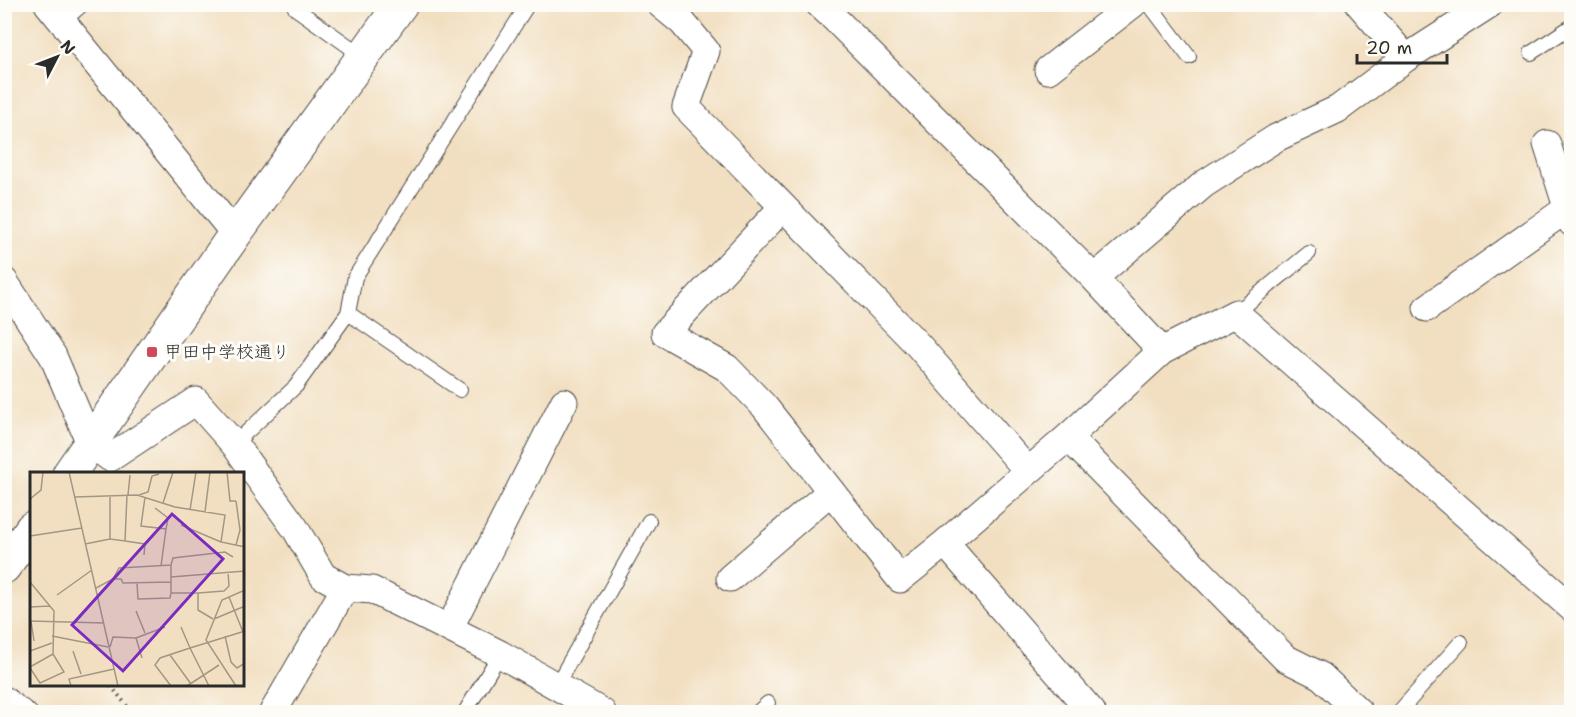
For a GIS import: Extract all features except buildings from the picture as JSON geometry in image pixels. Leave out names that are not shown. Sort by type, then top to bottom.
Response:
[{"type":"street","points":[[70,472],[236,234],[401,4]]},
{"type":"street","points":[[660,4],[682,22],[706,51],[686,107],[918,345],[1028,471]]},
{"type":"street","points":[[819,4],[1094,278],[1162,351]]},
{"type":"street","points":[[1048,69],[1133,4]]},
{"type":"street","points":[[1359,4],[1407,58]]},
{"type":"street","points":[[1094,278],[1204,184],[1276,138],[1338,109],[1407,58],[1490,4]]},
{"type":"street","points":[[55,13],[236,234]]},
{"type":"street","points":[[1428,308],[1570,215],[1547,144]]},
{"type":"street","points":[[783,207],[666,333],[727,368],[764,406],[900,579],[1068,437],[1162,351],[1236,313],[1572,608]]},
{"type":"street","points":[[4,281],[53,356],[90,443],[110,458],[196,400],[234,444],[295,528],[323,576],[345,588],[372,590],[450,627],[603,712]]},
{"type":"street","points":[[450,627],[564,402]]},
{"type":"street","points":[[1068,437],[1285,658],[1321,676],[1359,712]]},
{"type":"street","points":[[730,578],[831,490]]},
{"type":"street","points":[[4,567],[29,539]]},
{"type":"street","points":[[945,543],[1092,712]]},
{"type":"street","points":[[273,712],[345,588]]},
{"type":"lane","points":[[55,13],[83,4]]},
{"type":"lane","points":[[234,444],[296,386],[348,313],[355,277],[528,4]]},
{"type":"lane","points":[[1149,4],[1189,57]]},
{"type":"lane","points":[[295,8],[364,57]]},
{"type":"lane","points":[[1531,53],[1572,26]]},
{"type":"lane","points":[[1236,313],[1309,253]]},
{"type":"lane","points":[[348,313],[460,390]]},
{"type":"lane","points":[[556,686],[650,521]]},
{"type":"lane","points":[[1399,712],[1461,642]]},
{"type":"lane","points":[[465,712],[500,654]]},
{"type":"lane","points":[[4,692],[30,712]]},
{"type":"path","points":[[112,687],[132,712]]},
{"type":"place","name":"甲田中学校通り","points":[[152,352]]}]
